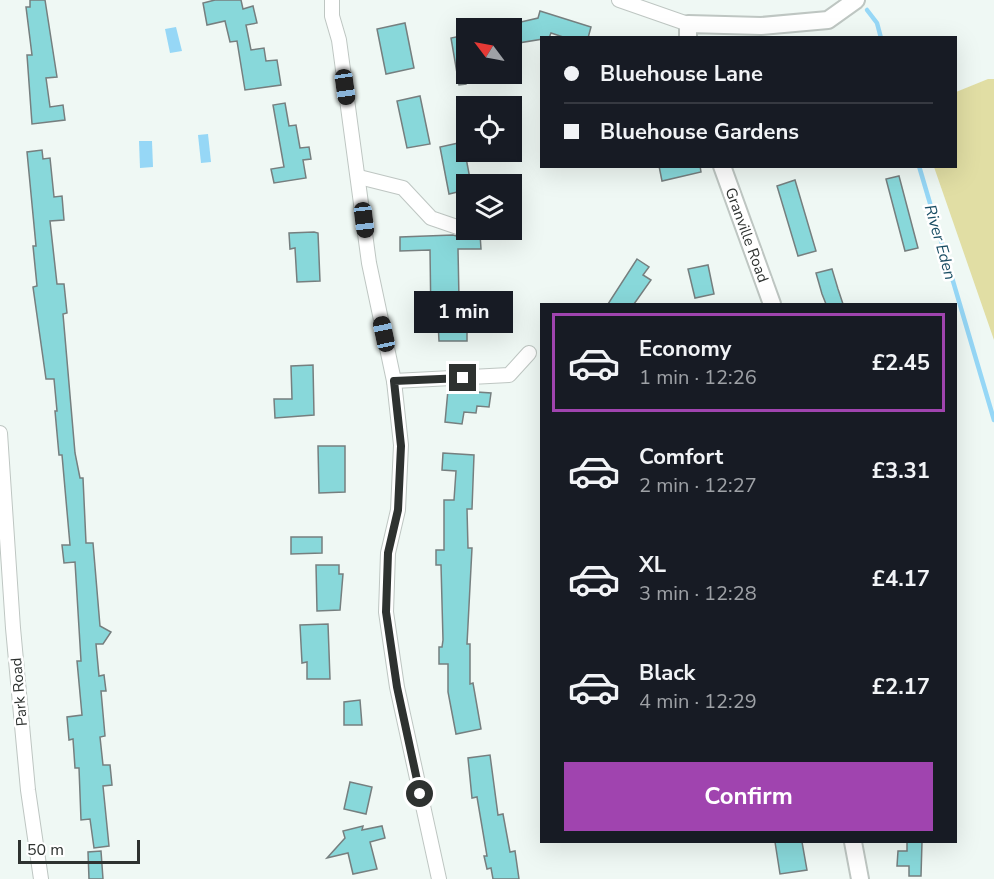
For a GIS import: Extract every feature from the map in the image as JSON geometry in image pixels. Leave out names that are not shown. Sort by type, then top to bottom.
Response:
[{"type":"street","points":[[332,0],[332,16],[339,40],[369,264],[394,381],[401,446],[398,510],[388,553],[386,612],[397,687],[439,879]]},
{"type":"street","points":[[619,0],[688,31],[828,20],[856,0]]},
{"type":"street","name":"Granville Road","points":[[723,168],[772,303]]},
{"type":"street","points":[[359,177],[403,188],[430,218],[456,227]]},
{"type":"street","points":[[394,381],[509,375],[529,353]]},
{"type":"street","name":"Park Road","points":[[0,433],[13,628],[28,790],[41,879]]},
{"type":"street","points":[[853,843],[860,879]]},
{"type":"shaded area","points":[[988,79],[994,79],[994,340],[934,168],[957,168],[957,92]]},
{"type":"water","points":[[176,27],[182,51],[170,53],[165,29]]},
{"type":"water","points":[[208,134],[211,162],[201,163],[198,135]]},
{"type":"water","points":[[139,141],[152,141],[153,167],[140,168]]},
{"type":"building","points":[[30,0],[45,0],[57,77],[46,78],[50,107],[63,105],[65,120],[32,124],[27,55],[32,55],[26,7],[30,7]]},
{"type":"building","points":[[215,0],[241,0],[243,9],[253,6],[257,23],[246,25],[251,50],[264,48],[266,61],[277,60],[281,85],[245,90],[237,41],[230,42],[225,21],[207,25],[203,3]]},
{"type":"building","points":[[540,11],[591,27],[589,36],[560,36],[551,33],[550,36],[540,36],[540,39],[522,42],[522,22],[538,18]]},
{"type":"building","points":[[405,23],[414,68],[386,74],[377,29]]},
{"type":"building","points":[[456,37],[456,67],[451,38]]},
{"type":"building","points":[[420,96],[430,144],[407,148],[397,101]]},
{"type":"building","points":[[285,103],[289,126],[296,125],[300,148],[309,147],[311,159],[303,160],[306,178],[274,183],[271,169],[284,167],[273,105]]},
{"type":"building","points":[[456,144],[456,162],[467,162],[469,174],[456,174],[456,192],[449,194],[440,147]]},
{"type":"building","points":[[42,150],[43,159],[50,158],[54,197],[62,196],[64,220],[50,221],[57,284],[64,284],[67,313],[63,314],[75,453],[80,478],[83,478],[86,543],[93,543],[100,626],[111,632],[103,644],[96,644],[99,676],[104,675],[106,691],[101,691],[105,736],[100,737],[103,765],[110,765],[112,785],[103,786],[109,846],[94,848],[90,819],[81,820],[79,768],[75,768],[73,739],[69,740],[67,717],[82,715],[77,661],[81,661],[75,562],[64,563],[62,545],[70,545],[62,455],[59,455],[54,379],[46,379],[33,287],[37,286],[33,246],[36,246],[27,152]]},
{"type":"building","points":[[659,168],[700,168],[701,172],[662,181]]},
{"type":"building","points":[[899,176],[918,248],[905,251],[886,179]]},
{"type":"building","points":[[795,180],[816,251],[798,256],[777,186]]},
{"type":"building","points":[[289,233],[318,233],[320,281],[297,282],[295,248],[290,249]]},
{"type":"building","points":[[456,236],[456,240],[480,240],[481,249],[458,249],[459,299],[467,299],[467,341],[439,341],[438,322],[431,322],[430,250],[400,251],[400,237]]},
{"type":"building","points":[[637,259],[649,267],[643,275],[651,280],[635,303],[609,303]]},
{"type":"building","points":[[708,265],[714,294],[695,298],[688,269]]},
{"type":"building","points":[[832,269],[843,303],[826,303],[816,273]]},
{"type":"building","points":[[313,365],[314,415],[275,418],[274,399],[292,399],[291,366]]},
{"type":"building","points":[[448,390],[491,393],[489,407],[477,406],[476,413],[464,412],[462,424],[445,422]]},
{"type":"building","points":[[318,446],[345,446],[345,492],[319,493]]},
{"type":"building","points":[[443,453],[474,455],[472,509],[467,509],[468,548],[472,548],[467,644],[470,644],[470,684],[473,683],[481,729],[456,734],[448,692],[448,664],[439,664],[439,647],[442,647],[443,640],[441,565],[436,565],[436,550],[444,550],[444,500],[454,500],[456,471],[442,470]]},
{"type":"building","points":[[291,537],[322,537],[322,553],[291,554]]},
{"type":"building","points":[[316,565],[339,565],[339,574],[343,574],[340,610],[317,611]]},
{"type":"building","points":[[328,624],[330,679],[307,679],[307,662],[302,663],[300,625]]},
{"type":"building","points":[[360,700],[362,725],[344,725],[344,702]]},
{"type":"building","points":[[490,755],[498,815],[503,814],[510,852],[515,851],[519,879],[493,879],[491,868],[487,869],[477,797],[472,798],[468,758]]},
{"type":"building","points":[[350,782],[372,787],[366,814],[344,809]]},
{"type":"building","points":[[363,826],[362,830],[382,826],[385,838],[370,842],[377,869],[353,874],[348,853],[327,858],[345,838],[343,831]]},
{"type":"building","points":[[775,843],[802,843],[807,870],[780,874]]},
{"type":"building","points":[[907,843],[922,843],[921,876],[909,876],[909,866],[897,866],[898,851],[907,851]]},
{"type":"building","points":[[101,851],[103,879],[89,879],[88,852]]},
{"type":"waterway","name":"River Eden","points":[[867,10],[877,23],[880,36]]},
{"type":"waterway","name":"River Eden","points":[[920,168],[994,420]]},
{"type":"route","points":[[420,794],[397,687],[386,612],[388,553],[398,510],[401,446],[394,381],[463,378]]}]
